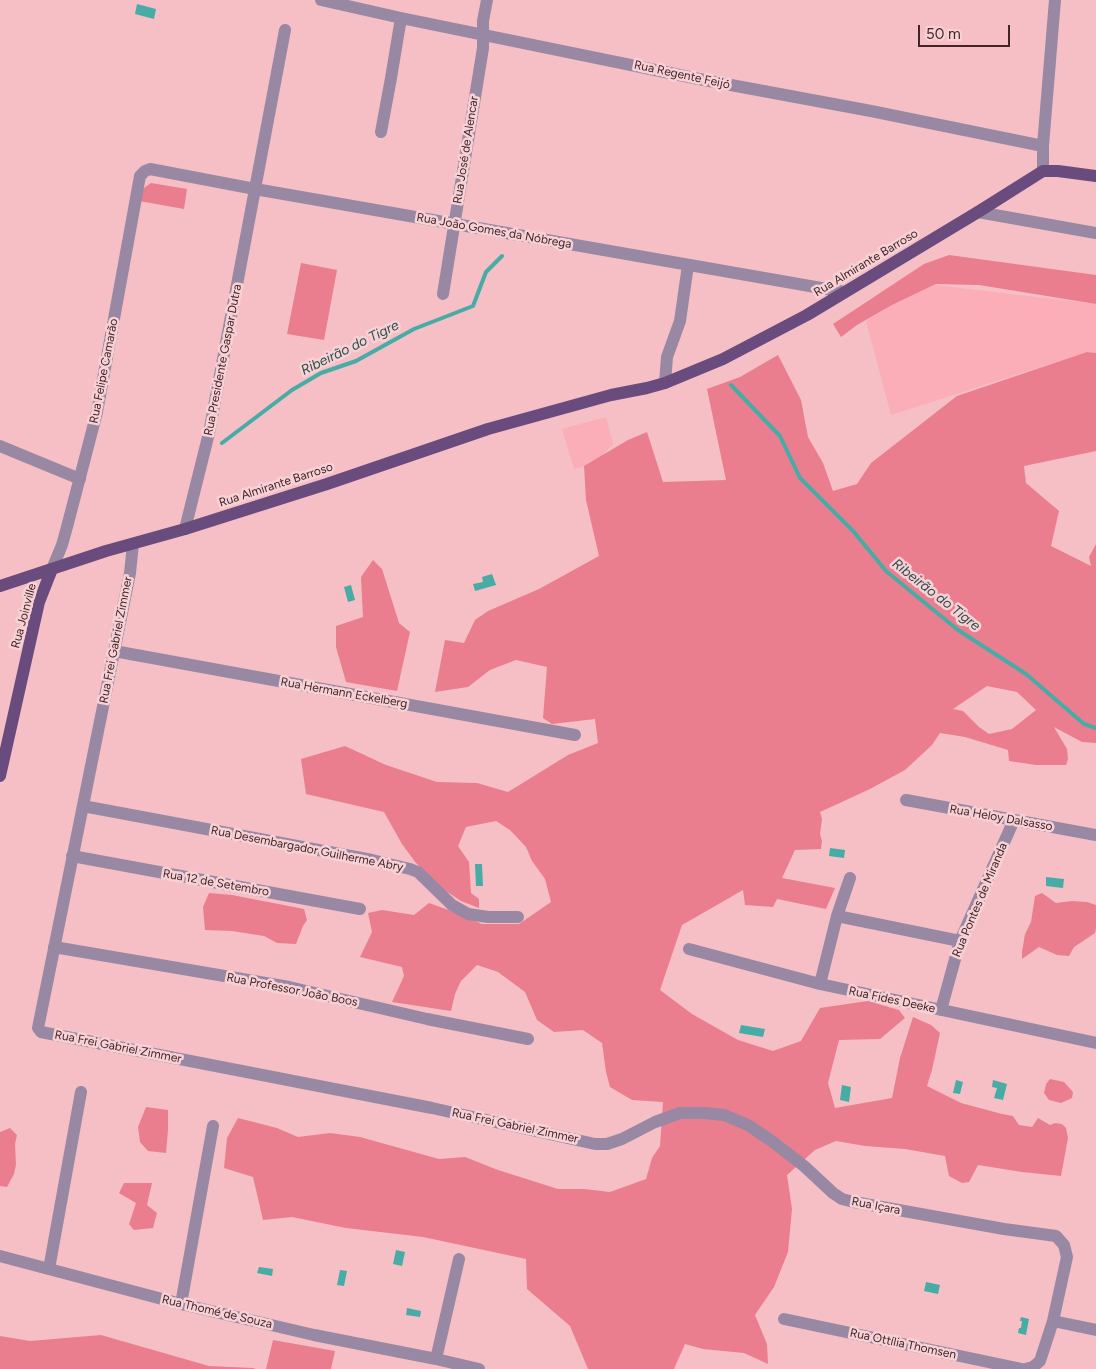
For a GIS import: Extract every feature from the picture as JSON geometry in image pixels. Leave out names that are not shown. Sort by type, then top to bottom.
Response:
[{"type":"main road","points":[[1043,171],[1058,170],[1096,176]]},
{"type":"main road","name":"Rua Almirante Barroso","points":[[0,586],[108,558],[133,544],[427,451],[496,427],[610,395],[665,383],[731,355],[791,324],[1043,171]]},
{"type":"main road","name":"Rua Almirante Barroso","points":[[0,595],[50,574]]},
{"type":"main road","name":"Rua Joinville","points":[[0,776],[39,602],[50,574]]},
{"type":"street","name":"Rua Regente Feijó","points":[[321,0],[704,80],[1043,146]]},
{"type":"street","name":"Rua José de Alencar","points":[[443,294],[483,48],[483,21],[487,0]]},
{"type":"street","points":[[1043,171],[1043,146],[1055,0]]},
{"type":"street","points":[[381,132],[401,18]]},
{"type":"street","name":"Rua Presidente Gaspar Dutra","points":[[185,529],[209,433],[285,30]]},
{"type":"street","name":"Rua João Gomes da Nóbrega","points":[[145,171],[150,169],[844,292]]},
{"type":"street","name":"Rua Felipe Camarão","points":[[50,574],[62,545],[97,412],[140,176],[145,171]]},
{"type":"street","points":[[978,212],[1096,233]]},
{"type":"street","points":[[665,383],[667,357],[680,321],[688,265]]},
{"type":"street","points":[[0,446],[80,479]]},
{"type":"street","name":"Rua Frei Gabriel Zimmer","points":[[133,544],[132,563],[38,1028],[41,1032],[432,1108],[595,1144]]},
{"type":"street","name":"Rua Hermann Eckelberg","points":[[114,651],[575,736]]},
{"type":"street","name":"Rua Heloy Dalsasso","points":[[906,800],[1096,835]]},
{"type":"street","name":"Rua Desembargador Guilherme Abry","points":[[83,806],[372,860],[410,869],[418,872],[452,905],[468,914],[488,917],[518,917]]},
{"type":"street","name":"Rua Pontes de Miranda","points":[[941,1010],[960,941],[1014,820]]},
{"type":"street","name":"Rua 12 de Setembro","points":[[72,856],[360,910]]},
{"type":"street","points":[[820,984],[836,916],[850,878]]},
{"type":"street","points":[[836,916],[960,941]]},
{"type":"street","name":"Rua Professor João Boos","points":[[54,947],[288,987],[427,1019],[528,1039]]},
{"type":"street","name":"Rua Fides Deeke","points":[[689,949],[820,984],[1096,1044]]},
{"type":"street","points":[[48,1269],[81,1092]]},
{"type":"street","name":"Rua Içara","points":[[595,1144],[607,1144],[622,1139],[680,1112],[724,1115],[748,1125],[773,1142],[842,1199],[1004,1229],[1056,1236],[1064,1245],[1067,1257],[1053,1321]]},
{"type":"street","points":[[181,1304],[214,1126]]},
{"type":"street","name":"Rua Thomé de Souza","points":[[0,1256],[181,1304],[314,1335],[479,1369]]},
{"type":"street","points":[[436,1359],[459,1258]]},
{"type":"street","name":"Rua Ottília Thomsen","points":[[784,1319],[1023,1369],[1033,1367],[1040,1361],[1053,1321]]},
{"type":"street","points":[[1053,1321],[1096,1330]]},
{"type":"shaded area","points":[[151,183],[187,189],[184,209],[139,201],[144,188]]},
{"type":"shaded area","points":[[949,255],[1096,275],[1096,304],[979,285],[936,284],[892,305],[857,325],[841,337],[833,324],[924,264]]},
{"type":"shaded area","points":[[301,263],[337,270],[324,340],[287,334]]},
{"type":"shaded area","points":[[935,285],[1096,304],[1096,353],[1087,352],[891,415],[866,321],[892,305]]},
{"type":"shaded area","points":[[1087,352],[1096,353],[1096,451],[1024,466],[1026,483],[1059,511],[1051,546],[1091,566],[1089,557],[1096,544],[1096,743],[1082,742],[1054,727],[1067,749],[1068,759],[1066,765],[1036,765],[1009,761],[1008,750],[965,737],[940,733],[932,745],[905,770],[870,789],[820,812],[822,819],[821,849],[795,850],[782,878],[835,888],[826,909],[777,899],[773,907],[745,905],[743,890],[682,925],[660,990],[692,1014],[738,1040],[773,1051],[801,1041],[820,1008],[868,1001],[899,1010],[905,1018],[880,1039],[839,1040],[828,1083],[835,1108],[892,1098],[900,1058],[913,1017],[931,1025],[940,1033],[927,1086],[961,1103],[1013,1116],[1019,1125],[1032,1127],[1038,1118],[1050,1125],[1055,1123],[1062,1124],[1066,1128],[1068,1138],[1061,1176],[978,1165],[969,1182],[962,1183],[949,1176],[945,1156],[836,1141],[815,1150],[787,1175],[792,1209],[788,1252],[774,1287],[755,1315],[767,1344],[768,1364],[744,1353],[703,1349],[685,1344],[674,1369],[588,1369],[570,1326],[527,1289],[526,1259],[423,1237],[346,1228],[292,1217],[263,1220],[253,1177],[224,1168],[227,1138],[238,1118],[277,1128],[298,1137],[330,1133],[360,1137],[439,1159],[465,1157],[498,1170],[558,1189],[610,1192],[646,1179],[652,1158],[660,1146],[663,1102],[632,1100],[610,1087],[602,1043],[583,1030],[554,1032],[537,1020],[525,992],[498,972],[477,965],[461,981],[455,994],[451,1011],[392,1002],[404,976],[402,967],[360,957],[372,932],[368,913],[382,910],[414,915],[429,903],[482,924],[519,924],[551,902],[545,879],[532,861],[526,847],[510,830],[496,821],[466,827],[458,846],[469,862],[471,893],[479,899],[479,908],[461,901],[443,889],[416,863],[402,844],[384,812],[306,794],[301,759],[345,746],[386,765],[437,782],[477,783],[508,792],[568,755],[598,743],[595,719],[552,724],[543,718],[547,667],[516,660],[490,670],[468,687],[435,692],[445,640],[464,643],[475,620],[488,611],[539,589],[599,556],[586,500],[584,466],[628,440],[647,432],[663,482],[726,480],[707,389],[740,377],[778,355],[801,400],[808,437],[823,463],[833,491],[857,484],[871,463],[957,396]],"holes":[[[987,686],[1017,692],[1036,710],[1012,729],[989,734],[963,711],[953,709]]]},
{"type":"shaded area","points":[[606,417],[613,444],[595,463],[574,469],[562,429]]},
{"type":"shaded area","points":[[373,560],[382,569],[399,623],[410,632],[397,691],[346,682],[336,647],[336,626],[363,617],[361,577]]},
{"type":"shaded area","points":[[209,893],[232,895],[304,909],[307,920],[296,944],[277,943],[264,936],[232,931],[205,930],[203,907]]},
{"type":"shaded area","points":[[1042,893],[1056,903],[1072,901],[1096,905],[1095,933],[1074,947],[1069,956],[1057,955],[1039,947],[1022,959],[1025,934],[1031,922],[1035,896]]},
{"type":"shaded area","points":[[1050,1079],[1064,1082],[1073,1092],[1072,1098],[1061,1103],[1049,1100],[1044,1093],[1046,1084]]},
{"type":"shaded area","points":[[146,1107],[168,1110],[166,1153],[148,1151],[140,1142],[138,1127]]},
{"type":"shaded area","points":[[10,1128],[17,1135],[15,1144],[16,1165],[14,1174],[7,1187],[0,1186],[0,1132]]},
{"type":"shaded area","points":[[124,1183],[152,1183],[147,1205],[157,1213],[153,1228],[134,1230],[129,1224],[136,1203],[119,1193]]},
{"type":"shaded area","points":[[101,1335],[209,1366],[256,1369],[0,1369],[0,1336],[30,1341]]},
{"type":"shaded area","points":[[273,1340],[335,1351],[331,1369],[266,1369]]},
{"type":"water","points":[[137,4],[156,9],[154,19],[135,14]]},
{"type":"water","points":[[492,574],[496,585],[475,591],[473,584],[483,582],[482,577]]},
{"type":"water","points":[[351,585],[355,600],[348,602],[344,587]]},
{"type":"water","points":[[830,848],[845,850],[844,858],[829,856]]},
{"type":"water","points":[[475,864],[482,864],[483,886],[476,886]]},
{"type":"water","points":[[1046,877],[1064,879],[1063,888],[1046,886]]},
{"type":"water","points":[[741,1025],[765,1029],[763,1037],[739,1033]]},
{"type":"water","points":[[956,1080],[963,1082],[960,1094],[953,1093]]},
{"type":"water","points":[[993,1080],[1007,1084],[1003,1100],[994,1098],[997,1088],[992,1087]]},
{"type":"water","points":[[842,1085],[851,1087],[849,1102],[840,1100]]},
{"type":"water","points":[[396,1250],[405,1252],[402,1266],[393,1264]]},
{"type":"water","points":[[259,1267],[273,1269],[272,1276],[257,1273]]},
{"type":"water","points":[[340,1270],[347,1271],[344,1286],[337,1285]]},
{"type":"water","points":[[926,1282],[940,1285],[938,1294],[924,1291]]},
{"type":"water","points":[[407,1308],[421,1311],[420,1317],[406,1315]]},
{"type":"water","points":[[1021,1317],[1029,1319],[1026,1335],[1018,1333],[1019,1328],[1021,1328]]},
{"type":"waterway","name":"Ribeirão do Tigre","points":[[222,443],[292,390],[321,373],[356,361],[414,329],[473,306],[486,272],[502,256]]},
{"type":"waterway","name":"Ribeirão do Tigre","points":[[731,385],[780,436],[800,478],[854,532],[886,571],[958,630],[1026,674],[1084,724],[1096,728]]}]
